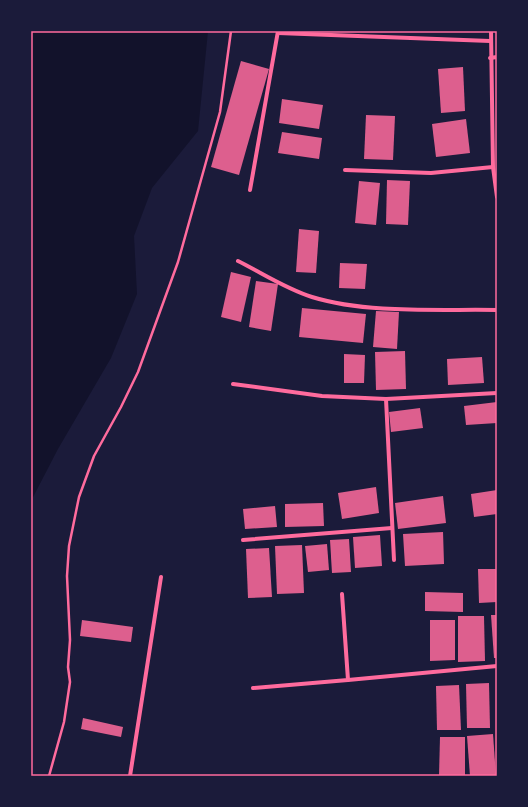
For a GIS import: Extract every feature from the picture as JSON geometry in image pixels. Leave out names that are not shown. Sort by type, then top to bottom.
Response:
[{"type":"street","points":[[491,31],[490,58],[493,167],[497,197]]},
{"type":"street","points":[[250,190],[278,32],[490,41]]},
{"type":"street","points":[[490,58],[497,57]]},
{"type":"street","points":[[345,170],[431,173],[493,167]]},
{"type":"street","points":[[238,261],[311,297],[345,304],[398,309],[497,310]]},
{"type":"street","points":[[234,384],[322,396],[386,399],[497,393]]},
{"type":"street","points":[[386,399],[394,560]]},
{"type":"street","points":[[243,540],[392,528]]},
{"type":"street","points":[[130,776],[161,577]]},
{"type":"street","points":[[342,594],[348,680]]},
{"type":"street","points":[[253,688],[497,666]]},
{"type":"path","points":[[49,776],[64,722],[70,682],[68,667],[70,640],[67,576],[69,546],[79,497],[94,456],[138,372],[178,262],[220,112],[230,31]]},
{"type":"shaded area","points":[[31,31],[208,31],[198,131],[152,188],[134,236],[137,294],[111,358],[58,449],[31,501]]},
{"type":"building","points":[[241,61],[269,69],[239,175],[211,167]]},
{"type":"building","points":[[463,67],[465,111],[441,113],[438,69]]},
{"type":"building","points":[[282,99],[323,105],[319,129],[279,123]]},
{"type":"building","points":[[366,115],[395,116],[393,160],[364,159]]},
{"type":"building","points":[[466,119],[470,153],[436,157],[432,124]]},
{"type":"building","points":[[282,132],[322,138],[319,159],[278,153]]},
{"type":"building","points":[[387,180],[410,181],[408,225],[386,224]]},
{"type":"building","points":[[359,181],[380,183],[376,225],[355,223]]},
{"type":"building","points":[[299,229],[319,231],[316,273],[296,272]]},
{"type":"building","points":[[340,263],[367,264],[365,289],[339,288]]},
{"type":"building","points":[[231,272],[251,277],[241,322],[221,317]]},
{"type":"building","points":[[256,281],[278,284],[271,331],[249,327]]},
{"type":"building","points":[[302,308],[366,314],[363,343],[299,337]]},
{"type":"building","points":[[376,311],[399,312],[397,349],[373,347]]},
{"type":"building","points":[[405,351],[406,389],[376,390],[375,352]]},
{"type":"building","points":[[344,354],[365,355],[364,383],[344,383]]},
{"type":"building","points":[[482,357],[484,383],[448,385],[447,359]]},
{"type":"building","points":[[497,402],[497,423],[466,425],[464,406]]},
{"type":"building","points":[[420,408],[423,428],[391,432],[389,412]]},
{"type":"building","points":[[376,487],[379,513],[342,519],[338,493]]},
{"type":"building","points":[[497,490],[497,514],[474,517],[471,494]]},
{"type":"building","points":[[443,496],[446,523],[398,529],[395,503]]},
{"type":"building","points":[[323,503],[324,526],[285,527],[285,504]]},
{"type":"building","points":[[275,506],[277,527],[245,529],[243,509]]},
{"type":"building","points":[[443,532],[444,564],[405,566],[403,534]]},
{"type":"building","points":[[380,535],[382,566],[355,568],[353,537]]},
{"type":"building","points":[[349,539],[351,572],[332,573],[330,540]]},
{"type":"building","points":[[327,544],[329,570],[308,572],[305,546]]},
{"type":"building","points":[[302,545],[304,593],[277,594],[275,546]]},
{"type":"building","points":[[269,548],[272,597],[248,598],[246,549]]},
{"type":"building","points":[[478,569],[497,569],[497,602],[479,603]]},
{"type":"building","points":[[425,592],[463,593],[463,612],[425,611]]},
{"type":"building","points":[[491,615],[497,615],[497,658],[494,658]]},
{"type":"building","points":[[458,616],[484,616],[485,661],[458,662]]},
{"type":"building","points":[[82,620],[133,627],[131,642],[80,636]]},
{"type":"building","points":[[430,620],[455,620],[455,660],[430,661]]},
{"type":"building","points":[[489,683],[490,728],[467,728],[466,684]]},
{"type":"building","points":[[459,685],[461,730],[437,730],[436,686]]},
{"type":"building","points":[[83,718],[123,727],[121,737],[81,729]]},
{"type":"building","points":[[493,734],[496,776],[470,776],[467,736]]},
{"type":"building","points":[[440,737],[465,737],[465,776],[439,776]]}]
